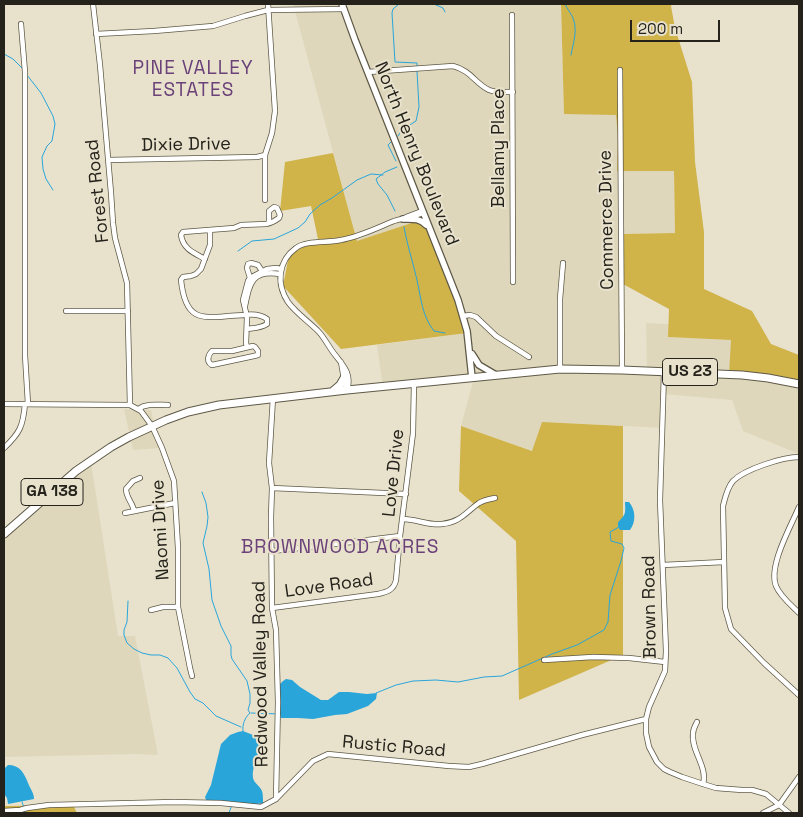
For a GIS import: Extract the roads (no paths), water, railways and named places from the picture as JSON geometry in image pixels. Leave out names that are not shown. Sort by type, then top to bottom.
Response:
[{"type":"highway","name":"US 23","points":[[472,378],[560,369],[622,370],[742,375],[799,384]]},
{"type":"highway","points":[[331,392],[340,385],[344,378]]},
{"type":"highway","name":"GA 138","points":[[4,534],[80,468],[115,445],[181,414],[273,398],[472,378]]},
{"type":"main road","name":"North Henry Boulevard","points":[[343,6],[458,300],[463,316],[472,378]]},
{"type":"main road","points":[[403,219],[415,219],[423,222],[430,229]]},
{"type":"main road","points":[[469,350],[478,365],[496,375]]},
{"type":"street","name":"Forest Road","points":[[93,4],[114,229],[127,283],[130,405]]},
{"type":"street","points":[[264,200],[265,155],[272,132],[275,111],[268,4]]},
{"type":"street","points":[[96,34],[213,26],[268,10],[343,6]]},
{"type":"street","name":"Bellamy Place","points":[[512,15],[514,282]]},
{"type":"street","points":[[4,448],[17,435],[24,420],[27,404],[25,355],[25,72],[21,24]]},
{"type":"street","points":[[368,72],[453,66],[469,73],[485,88],[500,92],[513,92]]},
{"type":"street","name":"Commerce Drive","points":[[620,70],[622,370]]},
{"type":"street","name":"Dixie Drive","points":[[108,160],[257,158],[265,155]]},
{"type":"street","points":[[348,390],[345,366],[320,333],[288,302],[282,288],[280,272],[284,262],[294,249],[301,244],[341,240],[398,220],[417,216],[423,212]]},
{"type":"street","points":[[205,259],[186,247],[182,242],[181,235],[183,232],[269,223]]},
{"type":"street","points":[[210,230],[210,245],[199,272],[184,277],[181,280],[185,301],[190,310],[196,315],[206,318],[247,315],[264,317],[268,321],[267,324],[260,328],[248,329]]},
{"type":"street","points":[[560,369],[560,299],[564,262]]},
{"type":"street","points":[[250,278],[247,268],[248,264],[258,265],[262,271]]},
{"type":"street","points":[[247,347],[247,315],[243,300],[248,281],[262,271],[272,268],[280,272]]},
{"type":"street","points":[[245,308],[253,280],[265,273],[280,272]]},
{"type":"street","points":[[66,310],[128,311]]},
{"type":"street","points":[[463,316],[470,315],[476,317],[496,336],[529,357]]},
{"type":"street","points":[[247,347],[255,347],[258,354],[212,365],[208,360],[209,354],[212,351],[232,351],[247,347]]},
{"type":"street","points":[[341,362],[345,386],[348,390]]},
{"type":"street","name":"Brown Road","points":[[664,372],[660,500],[666,651],[665,671],[649,707],[646,719],[649,747],[657,762],[670,772],[716,788],[758,791],[766,794],[789,813]]},
{"type":"street","name":"Love Drive","points":[[390,590],[395,586],[396,580],[413,433],[414,384]]},
{"type":"street","name":"Redwood Valley Road","points":[[273,398],[269,462],[272,488],[272,608],[276,630],[278,702],[276,799]]},
{"type":"street","points":[[4,404],[130,405],[138,409],[145,405],[168,405]]},
{"type":"street","name":"Naomi Drive","points":[[138,409],[147,417],[152,426],[174,481],[178,548],[178,606],[192,676]]},
{"type":"street","points":[[799,457],[769,463],[746,472],[733,482],[726,492],[723,506],[725,608],[731,629],[799,695]]},
{"type":"street","points":[[134,511],[133,505],[126,494],[126,489],[133,481],[140,478]]},
{"type":"street","points":[[272,488],[406,494]]},
{"type":"street","points":[[403,519],[444,524],[465,516],[480,503],[494,498]]},
{"type":"street","points":[[125,513],[175,502]]},
{"type":"street","points":[[799,507],[797,520],[779,552],[775,572],[775,585],[784,598],[799,613]]},
{"type":"street","points":[[272,551],[400,536]]},
{"type":"street","points":[[663,565],[724,562]]},
{"type":"street","name":"Love Road","points":[[272,608],[378,594],[390,590]]},
{"type":"street","points":[[152,610],[178,606]]},
{"type":"street","points":[[544,660],[593,657],[665,662]]},
{"type":"street","name":"Rustic Road","points":[[4,811],[49,805],[164,802],[221,803],[261,807],[276,799],[312,761],[328,754],[449,766],[469,766],[646,719]]},
{"type":"street","points":[[697,722],[692,737],[703,770],[703,784]]},
{"type":"street","points":[[763,813],[779,805],[799,778]]},
{"type":"water","points":[[625,502],[629,502],[631,505],[634,512],[634,520],[630,530],[620,530],[618,523],[625,514]]},
{"type":"water","points":[[286,679],[292,680],[321,700],[328,700],[339,692],[377,693],[376,699],[368,706],[347,714],[313,719],[281,718],[280,684]]},
{"type":"water","points":[[243,731],[253,735],[261,743],[253,774],[254,780],[262,791],[263,803],[244,804],[206,800],[205,797],[211,785],[221,744],[230,735]]},
{"type":"water","points":[[8,765],[16,766],[23,773],[33,792],[34,799],[8,804],[4,794],[4,769]]},
{"type":"waterway","points":[[399,4],[393,9],[392,13],[395,62],[417,63],[417,66]]},
{"type":"waterway","points":[[434,4],[443,8],[445,12]]},
{"type":"waterway","points":[[565,4],[573,18],[575,28],[571,55]]},
{"type":"waterway","points":[[4,54],[13,59],[22,68]]},
{"type":"waterway","points":[[398,136],[402,130],[416,121],[419,107],[417,71]]},
{"type":"waterway","points":[[27,75],[41,93],[55,124],[52,141],[47,146],[42,157],[46,179],[53,190]]},
{"type":"waterway","points":[[391,142],[388,145],[396,161]]},
{"type":"waterway","points":[[395,211],[376,179],[385,172],[397,167]]},
{"type":"waterway","points":[[238,251],[252,241],[274,239],[298,228],[320,205],[357,180],[371,174],[383,175]]},
{"type":"waterway","points":[[404,227],[424,313],[434,331],[445,333]]},
{"type":"waterway","points":[[202,492],[208,517],[203,543],[209,569],[212,600],[221,626],[231,646],[232,659],[247,681],[250,694],[248,710],[250,713],[244,721],[243,731]]},
{"type":"waterway","points":[[376,693],[413,681],[436,680],[458,682],[502,676],[577,645],[604,630],[608,622],[610,595],[624,548],[622,544],[611,541],[610,532],[619,527]]},
{"type":"waterway","points":[[128,601],[127,622],[124,630],[127,643],[142,653],[168,658],[177,668],[195,699],[203,703],[216,716],[241,727]]},
{"type":"waterway","points":[[251,713],[280,714]]},
{"type":"waterway","points":[[22,802],[26,813]]},
{"type":"waterway","points":[[229,813],[233,802]]},
{"type":"district","name":"PINE VALLEY ESTATES","points":[[193,80]]},
{"type":"district","name":"BROWNWOOD ACRES","points":[[340,548]]}]
